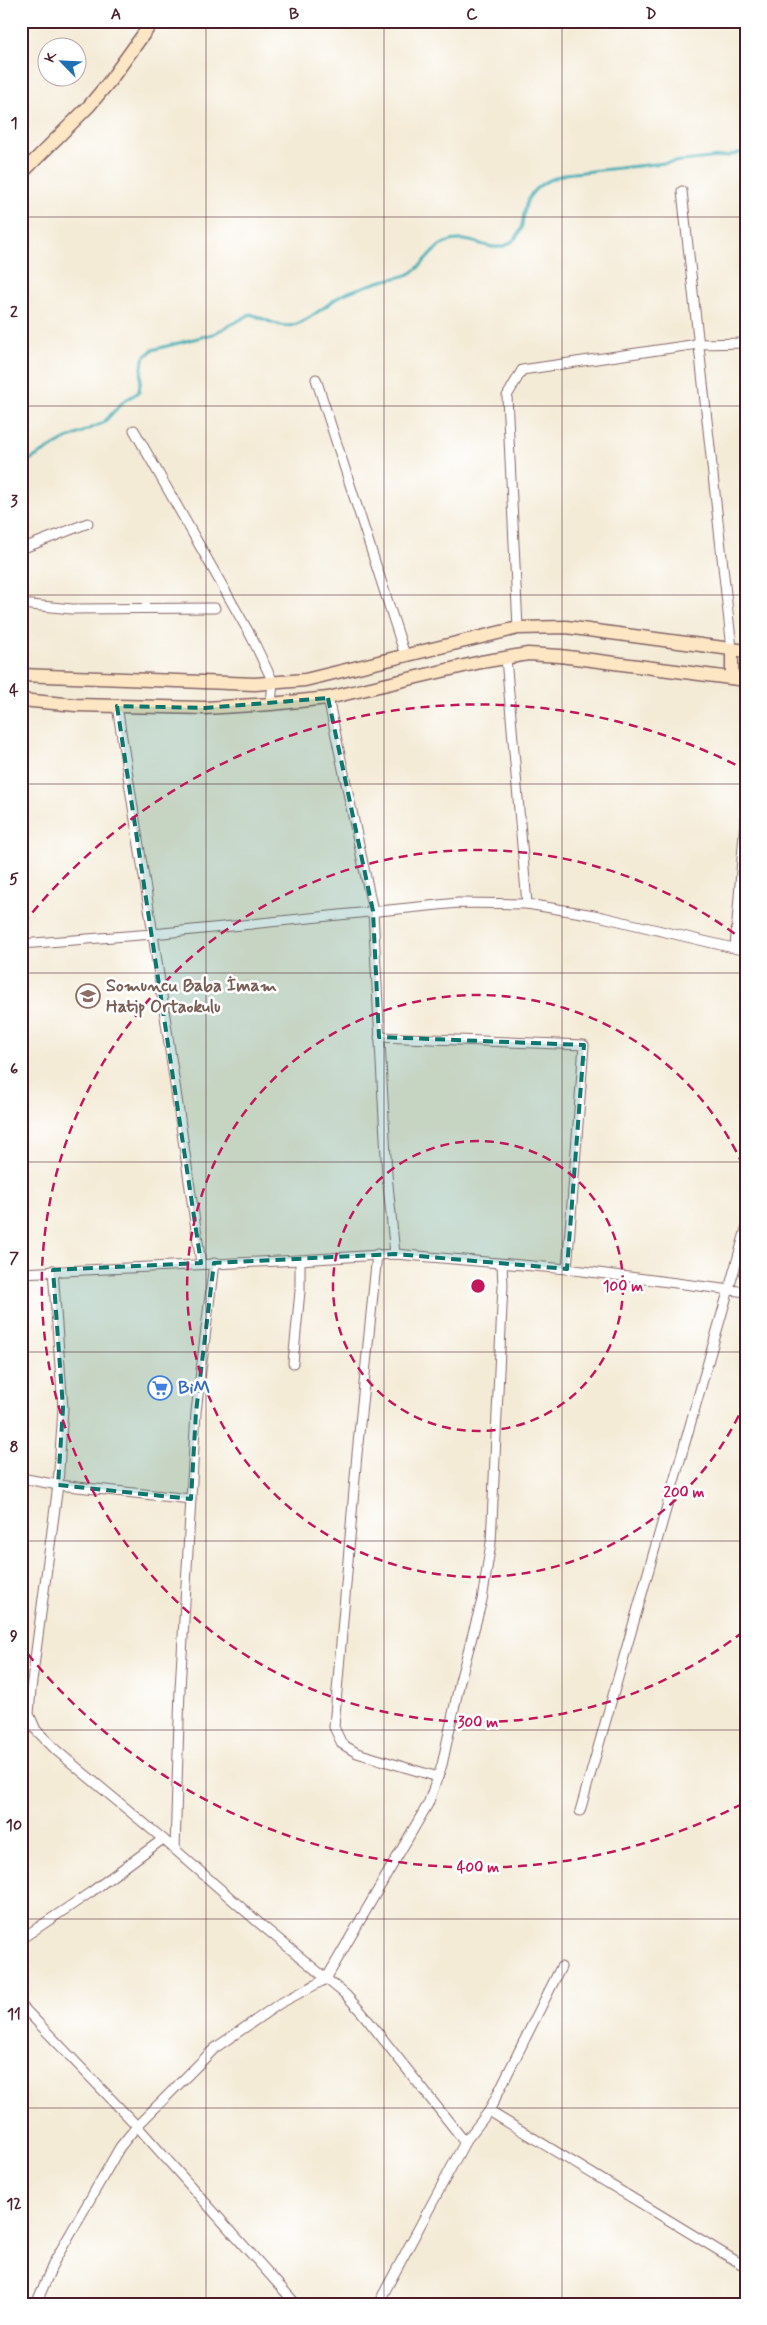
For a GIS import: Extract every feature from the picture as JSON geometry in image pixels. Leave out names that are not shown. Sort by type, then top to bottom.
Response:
[{"type":"main road","points":[[21,174],[89,106],[110,82],[153,21]]},
{"type":"main road","points":[[21,675],[255,684],[306,680],[518,628],[566,626],[746,651]]},
{"type":"main road","points":[[732,649],[732,678]]},
{"type":"main road","points":[[21,700],[117,706],[205,708],[272,704],[328,698],[528,654],[560,656],[746,680]]},
{"type":"street","points":[[682,191],[732,649]]},
{"type":"street","points":[[518,628],[507,396],[522,370],[698,344],[746,343]]},
{"type":"street","points":[[316,379],[405,655]]},
{"type":"street","points":[[134,430],[252,638],[273,682],[272,704]]},
{"type":"street","points":[[21,549],[88,524]]},
{"type":"street","points":[[21,604],[72,609],[216,608]]},
{"type":"street","points":[[506,658],[527,904]]},
{"type":"street","points":[[328,698],[374,911],[386,1175],[395,1254]]},
{"type":"street","points":[[117,706],[153,934],[201,1264]]},
{"type":"street","points":[[734,948],[746,808]]},
{"type":"street","points":[[21,944],[153,934],[458,903],[527,904],[594,915],[746,950]]},
{"type":"street","points":[[379,1037],[584,1045],[568,1268]]},
{"type":"street","points":[[580,1811],[746,1229]]},
{"type":"street","points":[[377,1254],[357,1454],[334,1727],[342,1744],[357,1753],[438,1777]]},
{"type":"street","points":[[21,1273],[395,1254],[568,1268],[746,1292]]},
{"type":"street","points":[[293,1363],[300,1291],[300,1260]]},
{"type":"street","points":[[175,1849],[180,1689],[196,1412],[214,1263]]},
{"type":"street","points":[[36,2304],[58,2255],[120,2147],[136,2126],[215,2048],[279,2004],[326,1979],[428,1804],[438,1777],[482,1600],[491,1543],[503,1294],[502,1264]]},
{"type":"street","points":[[53,1270],[63,1408],[58,1485],[29,1714],[36,1730],[57,1751],[175,1849],[326,1979],[363,2014],[465,2142]]},
{"type":"street","points":[[21,1478],[58,1485],[191,1499]]},
{"type":"street","points":[[21,1939],[91,1892],[163,1839]]},
{"type":"street","points":[[378,2304],[465,2142],[489,2111],[561,1967]]},
{"type":"street","points":[[21,2005],[136,2126],[296,2304]]},
{"type":"street","points":[[489,2111],[746,2267]]},
{"type":"street","points":[[21,2300],[27,2304]]},
{"type":"highlighted area","points":[[328,698],[373,911],[379,1037],[584,1045],[567,1269],[395,1254],[214,1263],[196,1412],[191,1499],[58,1485],[63,1408],[53,1270],[201,1263],[117,706],[205,708]]},
{"type":"waterway","points":[[21,465],[62,441],[103,423],[124,401],[139,392],[143,359],[152,350],[213,334],[251,314],[273,323],[292,326],[342,295],[411,273],[440,245],[455,240],[472,241],[488,246],[502,247],[510,243],[520,232],[525,208],[533,192],[546,182],[565,174],[728,156],[746,151]]},
{"type":"place","name":"Somuncu Baba İmam Hatip Ortaokulu","points":[[88,996]]},
{"type":"place","name":"BiM","points":[[160,1388]]}]
